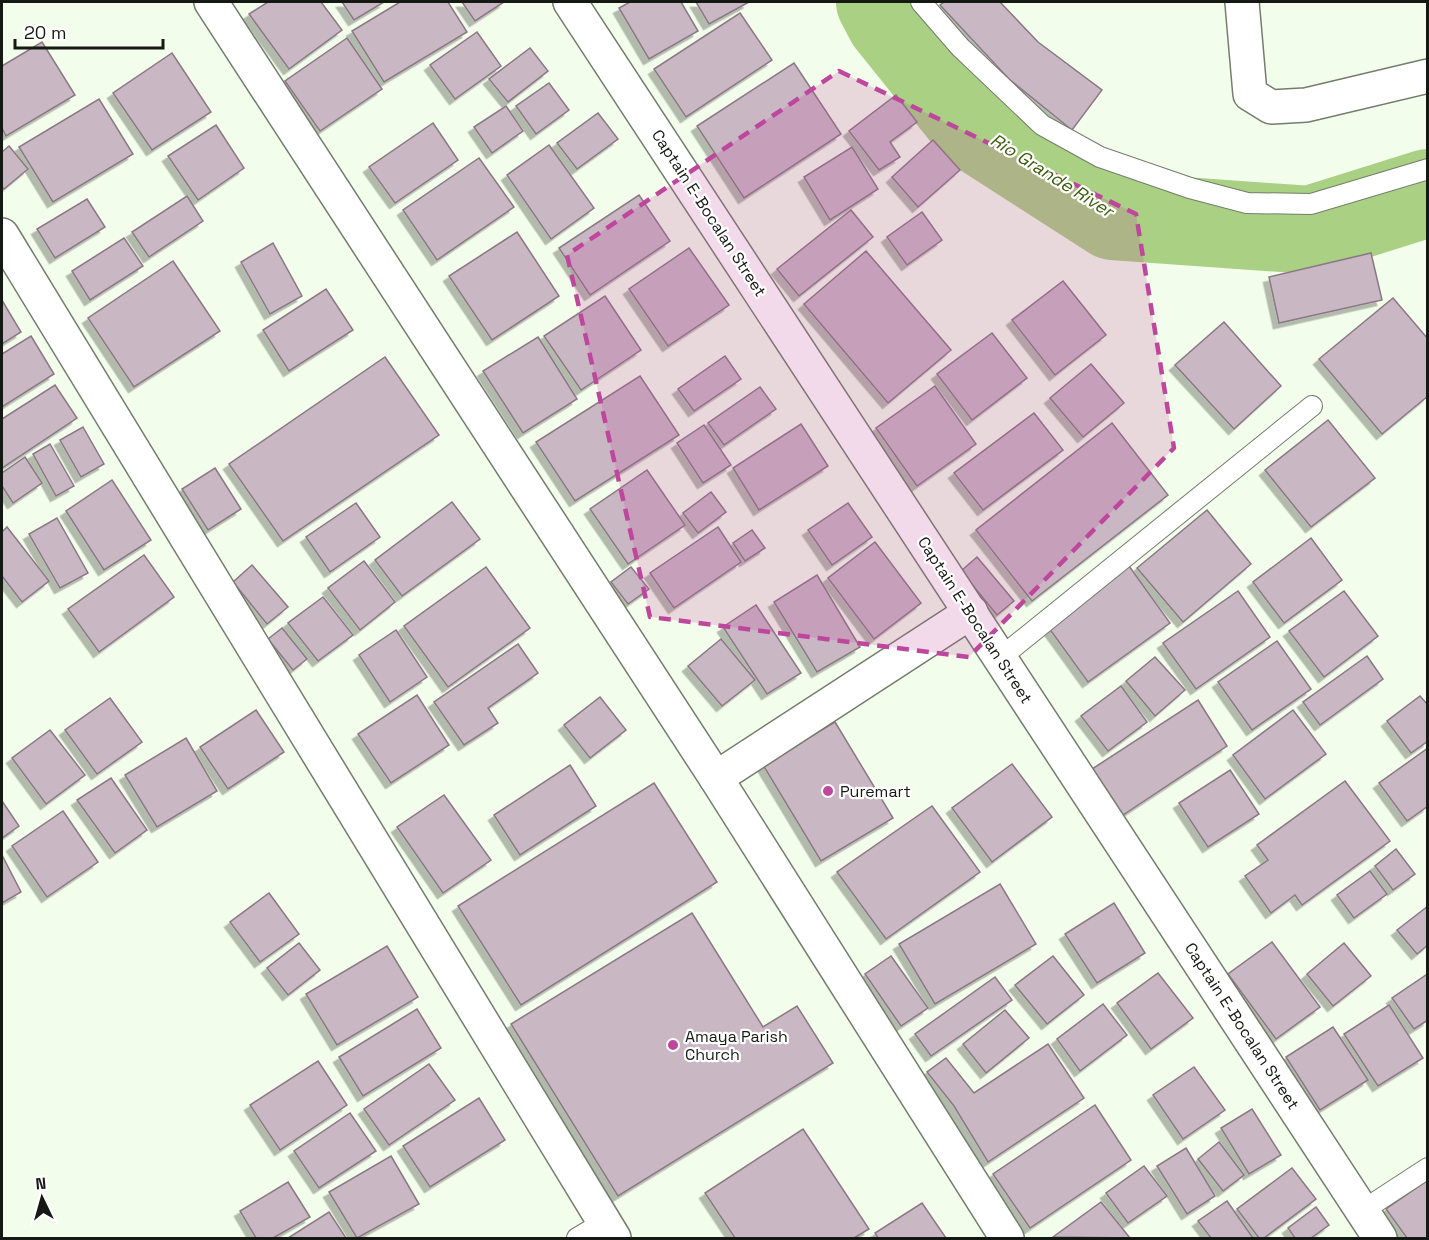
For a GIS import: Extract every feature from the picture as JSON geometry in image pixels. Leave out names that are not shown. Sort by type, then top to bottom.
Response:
[{"type":"street","points":[[211,2],[716,778],[1007,1239]]},
{"type":"street","name":"Captain E-Bocalan Street","points":[[570,2],[1380,1239]]},
{"type":"street","points":[[1242,2],[1250,94],[1271,106],[1306,105],[1428,76]]},
{"type":"street","points":[[2,235],[598,1233]]},
{"type":"street","points":[[716,778],[971,612]]},
{"type":"lane","points":[[921,2],[960,47],[1042,125],[1100,157],[1190,188],[1247,203],[1311,204],[1428,169]]},
{"type":"lane","points":[[1000,658],[1312,406]]},
{"type":"lane","points":[[1362,1211],[1428,1168]]},
{"type":"highlighted area","points":[[839,71],[1136,214],[1174,448],[969,657],[650,617],[567,255]]},
{"type":"building","points":[[268,2],[321,2],[342,30],[289,69],[249,14]]},
{"type":"building","points":[[342,2],[384,2],[354,20]]},
{"type":"building","points":[[400,2],[448,2],[467,32],[384,82],[352,31]]},
{"type":"building","points":[[462,2],[504,2],[475,21]]},
{"type":"building","points":[[630,2],[681,2],[698,31],[649,59],[619,8]]},
{"type":"building","points":[[696,2],[749,2],[709,24]]},
{"type":"building","points":[[944,2],[1000,2],[1038,42],[1102,90],[1072,130],[1009,79],[940,5]]},
{"type":"building","points":[[740,13],[772,60],[686,117],[654,69]]},
{"type":"building","points":[[477,32],[501,66],[455,99],[430,65]]},
{"type":"building","points":[[347,38],[382,89],[320,131],[285,81]]},
{"type":"building","points":[[42,42],[75,95],[6,136],[2,128],[2,66]]},
{"type":"building","points":[[530,48],[548,71],[508,102],[489,79]]},
{"type":"building","points":[[172,53],[211,112],[152,150],[113,93]]},
{"type":"building","points":[[794,63],[841,134],[744,198],[697,126]]},
{"type":"building","points":[[549,83],[569,110],[536,134],[516,106]]},
{"type":"building","points":[[896,95],[917,122],[890,142],[900,157],[879,170],[849,131]]},
{"type":"building","points":[[99,99],[133,154],[53,202],[19,147]]},
{"type":"building","points":[[506,106],[523,131],[492,153],[474,127]]},
{"type":"building","points":[[598,113],[618,139],[577,169],[557,143]]},
{"type":"building","points":[[433,123],[458,160],[395,203],[369,167]]},
{"type":"building","points":[[216,125],[244,168],[198,200],[168,156]]},
{"type":"building","points":[[933,140],[960,170],[918,207],[892,177]]},
{"type":"building","points":[[549,145],[594,208],[551,239],[507,175]]},
{"type":"building","points":[[9,146],[28,169],[4,189],[2,187],[2,152]]},
{"type":"building","points":[[852,147],[878,189],[830,220],[804,177]]},
{"type":"building","points":[[479,158],[514,207],[437,260],[403,210]]},
{"type":"building","points":[[639,195],[670,241],[590,295],[559,248]]},
{"type":"building","points":[[187,196],[203,221],[149,257],[132,232]]},
{"type":"building","points":[[87,199],[105,227],[55,258],[37,229]]},
{"type":"building","points":[[851,210],[873,237],[799,296],[777,269]]},
{"type":"building","points":[[922,212],[942,240],[907,265],[887,237]]},
{"type":"building","points":[[517,232],[559,296],[492,340],[449,276]]},
{"type":"building","points":[[124,238],[143,266],[90,300],[72,271]]},
{"type":"building","points":[[273,243],[302,296],[270,314],[241,262]]},
{"type":"building","points":[[689,248],[729,305],[668,346],[629,289]]},
{"type":"building","points":[[866,251],[951,350],[888,403],[804,304]]},
{"type":"building","points":[[1371,253],[1382,300],[1279,323],[1269,277]]},
{"type":"building","points":[[173,261],[220,331],[134,387],[88,318]]},
{"type":"building","points":[[1063,281],[1106,335],[1055,375],[1012,320]]},
{"type":"building","points":[[326,289],[353,330],[289,371],[263,330]]},
{"type":"building","points":[[605,296],[641,350],[581,390],[544,336]]},
{"type":"building","points":[[1393,298],[1428,339],[1428,396],[1382,434],[1319,359]]},
{"type":"building","points":[[2,303],[21,332],[2,344]]},
{"type":"building","points":[[1224,322],[1281,386],[1234,429],[1175,365]]},
{"type":"building","points":[[992,333],[1027,378],[972,420],[937,374]]},
{"type":"building","points":[[31,336],[54,374],[2,407],[2,354]]},
{"type":"building","points":[[538,337],[577,399],[523,433],[483,371]]},
{"type":"building","points":[[725,356],[741,379],[694,411],[678,389]]},
{"type":"building","points":[[385,357],[439,435],[283,541],[229,464]]},
{"type":"building","points":[[1091,364],[1124,403],[1083,437],[1050,398]]},
{"type":"building","points":[[640,376],[679,435],[575,501],[536,442]]},
{"type":"building","points":[[55,385],[77,418],[2,468],[2,419]]},
{"type":"building","points":[[935,386],[976,444],[917,486],[876,428]]},
{"type":"building","points":[[760,387],[776,409],[724,445],[708,423]]},
{"type":"building","points":[[1034,413],[1063,450],[983,510],[954,473]]},
{"type":"building","points":[[1328,420],[1375,478],[1311,527],[1265,470]]},
{"type":"building","points":[[1112,423],[1168,495],[1032,601],[976,530]]},
{"type":"building","points":[[801,424],[828,466],[759,510],[733,468]]},
{"type":"building","points":[[704,425],[731,465],[703,483],[677,443]]},
{"type":"building","points":[[83,427],[104,464],[81,477],[60,440]]},
{"type":"building","points":[[50,444],[74,486],[56,496],[33,454]]},
{"type":"building","points":[[25,457],[42,483],[13,503],[2,486],[2,473]]},
{"type":"building","points":[[215,468],[241,509],[208,530],[182,489]]},
{"type":"building","points":[[647,470],[685,525],[628,564],[590,509]]},
{"type":"building","points":[[112,480],[151,540],[104,570],[66,511]]},
{"type":"building","points":[[711,492],[726,512],[698,533],[683,513]]},
{"type":"building","points":[[452,502],[480,539],[402,596],[375,560]]},
{"type":"building","points":[[356,503],[380,537],[330,572],[306,537]]},
{"type":"building","points":[[848,503],[872,537],[832,565],[808,530]]},
{"type":"building","points":[[1207,510],[1251,564],[1183,622],[1137,568]]},
{"type":"building","points":[[57,518],[88,573],[60,588],[29,534]]},
{"type":"building","points":[[7,527],[49,581],[22,602],[2,576],[2,532]]},
{"type":"building","points":[[718,527],[741,562],[674,608],[650,573]]},
{"type":"building","points":[[752,530],[765,548],[745,561],[733,543]]},
{"type":"building","points":[[1311,538],[1342,580],[1284,623],[1253,582]]},
{"type":"building","points":[[875,542],[921,603],[874,639],[828,578]]},
{"type":"building","points":[[144,555],[174,597],[99,652],[68,609]]},
{"type":"building","points":[[977,557],[1014,601],[997,615],[961,571]]},
{"type":"building","points":[[364,561],[395,602],[360,630],[328,588]]},
{"type":"building","points":[[252,565],[288,607],[267,624],[233,582]]},
{"type":"building","points":[[1129,566],[1170,623],[1088,682],[1046,624]]},
{"type":"building","points":[[486,567],[530,628],[448,687],[404,626]]},
{"type":"building","points":[[631,567],[649,589],[628,604],[611,582]]},
{"type":"building","points":[[817,575],[860,647],[817,672],[774,602]]},
{"type":"building","points":[[1238,591],[1270,637],[1196,689],[1163,643]]},
{"type":"building","points":[[1344,591],[1378,636],[1324,677],[1289,631]]},
{"type":"building","points":[[323,597],[353,635],[318,661],[288,623]]},
{"type":"building","points":[[756,605],[801,673],[767,694],[723,627]]},
{"type":"building","points":[[282,628],[307,659],[293,670],[268,639]]},
{"type":"building","points":[[396,630],[427,677],[390,702],[359,655]]},
{"type":"building","points":[[721,639],[755,680],[722,706],[688,666]]},
{"type":"building","points":[[1277,641],[1311,689],[1252,730],[1218,682]]},
{"type":"building","points":[[518,644],[538,673],[488,708],[498,723],[464,745],[434,702]]},
{"type":"building","points":[[1367,656],[1383,679],[1320,725],[1303,702]]},
{"type":"building","points":[[1155,657],[1185,690],[1155,716],[1126,681]]},
{"type":"building","points":[[1121,686],[1147,722],[1108,751],[1081,716]]},
{"type":"building","points":[[417,695],[449,745],[391,783],[358,734]]},
{"type":"building","points":[[1420,696],[1428,705],[1428,741],[1411,753],[1387,721]]},
{"type":"building","points":[[600,697],[626,730],[590,758],[564,725]]},
{"type":"building","points":[[110,698],[142,742],[97,774],[65,730]]},
{"type":"building","points":[[1198,700],[1227,746],[1120,817],[1089,771]]},
{"type":"building","points":[[256,710],[284,752],[228,789],[200,747]]},
{"type":"building","points":[[1293,710],[1326,754],[1265,799],[1233,755]]},
{"type":"building","name":"Puremart","points":[[835,722],[893,818],[821,861],[763,765]]},
{"type":"building","points":[[50,730],[85,775],[46,804],[12,758]]},
{"type":"building","points":[[186,738],[217,791],[157,827],[125,775]]},
{"type":"building","points":[[1428,748],[1428,806],[1407,821],[1379,783]]},
{"type":"building","points":[[1012,764],[1052,817],[992,862],[952,808]]},
{"type":"building","points":[[570,765],[596,806],[520,855],[494,815]]},
{"type":"building","points":[[1230,770],[1259,814],[1208,847],[1179,803]]},
{"type":"building","points":[[111,778],[147,830],[115,853],[77,800]]},
{"type":"building","points":[[1345,781],[1390,841],[1302,905],[1295,895],[1271,913],[1245,876],[1268,860],[1257,845]]},
{"type":"building","points":[[654,783],[717,882],[521,1005],[458,906]]},
{"type":"building","points":[[444,795],[491,860],[443,893],[397,827]]},
{"type":"building","points":[[2,801],[19,826],[2,838]]},
{"type":"building","points":[[932,806],[980,872],[886,939],[837,872]]},
{"type":"building","points":[[63,811],[98,862],[47,897],[12,846]]},
{"type":"building","points":[[1396,849],[1415,874],[1393,890],[1375,866]]},
{"type":"building","points":[[2,855],[21,892],[2,903]]},
{"type":"building","points":[[1370,871],[1387,894],[1354,918],[1337,895]]},
{"type":"building","points":[[1000,884],[1036,944],[935,1004],[899,944]]},
{"type":"building","points":[[269,893],[299,934],[260,962],[230,922]]},
{"type":"building","points":[[1114,903],[1145,953],[1097,983],[1065,934]]},
{"type":"building","points":[[1428,906],[1428,945],[1417,954],[1397,930]]},
{"type":"building","name":"Amaya Parish Church","points":[[692,913],[763,1027],[797,1006],[833,1063],[618,1196],[511,1024]]},
{"type":"building","points":[[1272,942],[1320,1007],[1276,1039],[1228,974]]},
{"type":"building","points":[[299,943],[320,970],[288,995],[267,968]]},
{"type":"building","points":[[1344,943],[1371,976],[1333,1006],[1307,974]]},
{"type":"building","points":[[387,946],[418,997],[337,1045],[306,994]]},
{"type":"building","points":[[891,956],[928,1008],[901,1026],[865,974]]},
{"type":"building","points":[[1053,956],[1084,995],[1047,1024],[1015,985]]},
{"type":"building","points":[[1158,973],[1193,1018],[1151,1049],[1117,1003]]},
{"type":"building","points":[[1426,975],[1428,977],[1428,1020],[1414,1029],[1392,998]]},
{"type":"building","points":[[995,977],[1012,1000],[931,1056],[915,1034]]},
{"type":"building","points":[[1103,1004],[1127,1035],[1080,1071],[1057,1039]]},
{"type":"building","points":[[1389,1005],[1423,1058],[1378,1086],[1344,1034]]},
{"type":"building","points":[[417,1009],[441,1048],[363,1096],[339,1057]]},
{"type":"building","points":[[1005,1010],[1029,1038],[986,1073],[963,1044]]},
{"type":"building","points":[[1333,1027],[1368,1080],[1320,1110],[1286,1057]]},
{"type":"building","points":[[1048,1044],[1084,1098],[988,1162],[954,1106],[927,1072],[946,1058],[974,1093]]},
{"type":"building","points":[[318,1061],[347,1105],[280,1150],[250,1105]]},
{"type":"building","points":[[429,1064],[455,1100],[389,1145],[364,1109]]},
{"type":"building","points":[[1194,1067],[1225,1110],[1183,1139],[1153,1095]]},
{"type":"building","points":[[479,1098],[505,1140],[430,1187],[403,1146]]},
{"type":"building","points":[[1095,1105],[1131,1160],[1030,1228],[993,1174]]},
{"type":"building","points":[[1252,1109],[1281,1155],[1249,1174],[1221,1128]]},
{"type":"building","points":[[350,1113],[376,1151],[319,1188],[294,1151]]},
{"type":"building","points":[[803,1129],[869,1229],[854,1238],[735,1238],[705,1193]]},
{"type":"building","points":[[1219,1142],[1244,1175],[1223,1191],[1198,1159]]},
{"type":"building","points":[[1186,1148],[1215,1196],[1187,1214],[1157,1166]]},
{"type":"building","points":[[391,1156],[419,1204],[357,1238],[329,1192]]},
{"type":"building","points":[[1144,1166],[1167,1196],[1128,1223],[1106,1193]]},
{"type":"building","points":[[1292,1168],[1316,1199],[1264,1238],[1259,1238],[1237,1209]]},
{"type":"building","points":[[1428,1180],[1428,1238],[1407,1238],[1386,1209]]},
{"type":"building","points":[[288,1182],[310,1217],[273,1238],[256,1238],[240,1211]]},
{"type":"building","points":[[1227,1201],[1253,1238],[1211,1238],[1198,1221]]},
{"type":"building","points":[[1101,1202],[1130,1238],[1053,1237]]},
{"type":"building","points":[[922,1203],[946,1238],[878,1238],[875,1233]]},
{"type":"building","points":[[1316,1207],[1329,1225],[1311,1238],[1295,1238],[1288,1228]]},
{"type":"building","points":[[329,1212],[346,1238],[288,1238]]},
{"type":"waterway","name":"Rio Grande River","points":[[880,2],[890,21],[976,128],[1113,216],[1310,230],[1428,193]]},
{"type":"place","name":"Puremart","points":[[828,791]]},
{"type":"place","name":"Amaya Parish Church","points":[[673,1045]]}]
